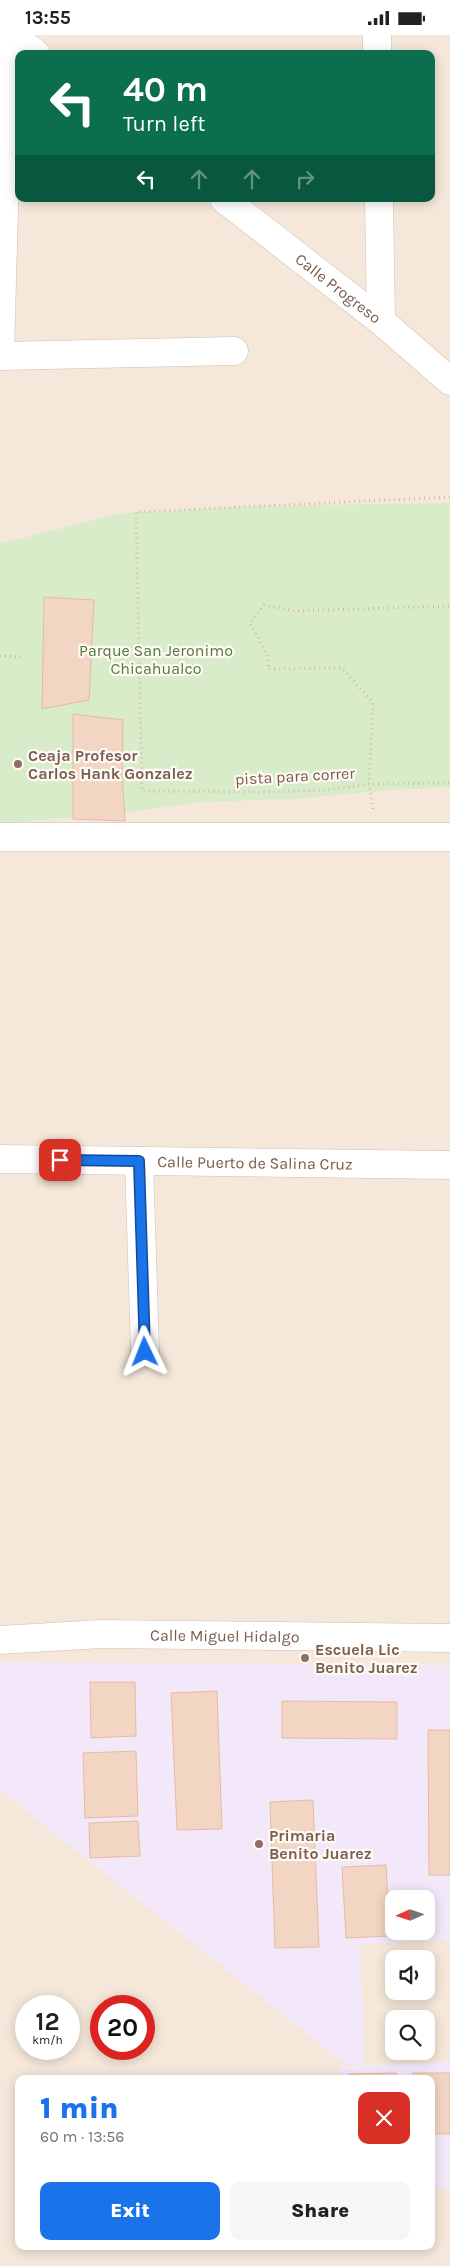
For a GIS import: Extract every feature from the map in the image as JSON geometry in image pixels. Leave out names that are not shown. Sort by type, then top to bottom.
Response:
[{"type":"street","points":[[10,35],[31,50]]},
{"type":"street","points":[[0,351],[3,137],[10,35]]},
{"type":"street","points":[[377,35],[377,50]]},
{"type":"street","name":"Calle Progreso","points":[[228,202],[381,321],[450,381]]},
{"type":"street","points":[[379,202],[381,321]]},
{"type":"street","points":[[0,356],[234,351]]},
{"type":"street","points":[[0,837],[450,837]]},
{"type":"street","name":"Calle Puerto de Salina Cruz","points":[[0,1159],[450,1165]]},
{"type":"street","points":[[139,1161],[145,1352]]},
{"type":"street","name":"Calle Miguel Hidalgo","points":[[0,1640],[101,1634],[450,1638]]},
{"type":"path","name":"pista para correr","points":[[450,497],[136,512],[142,791],[265,792],[326,789],[369,784],[450,783]]},
{"type":"path","points":[[377,837],[369,784],[373,703],[342,667],[268,669],[267,654],[250,623],[264,605],[295,611],[450,606]]},
{"type":"path","points":[[0,656],[25,657]]},
{"type":"shaded area","points":[[0,35],[450,35],[450,2266],[0,2266]]},
{"type":"shaded area","name":"Primaria Benito Juarez","points":[[0,1662],[450,1665],[450,1940],[360,1944],[365,2063],[345,2064],[0,1790]]},
{"type":"shaded area","points":[[450,2062],[450,2189],[435,2189],[435,2075],[340,2075],[340,2066]]},
{"type":"green space","name":"Parque San Jeronimo Chicahualco","points":[[450,503],[450,787],[391,790],[293,799],[201,802],[128,812],[0,824],[0,544],[121,513],[259,506]]},
{"type":"building","points":[[44,597],[94,600],[89,700],[42,709]]},
{"type":"building","points":[[73,714],[123,720],[122,772],[125,821],[73,819]]},
{"type":"building","points":[[90,1682],[135,1682],[136,1736],[91,1738]]},
{"type":"building","points":[[217,1691],[222,1829],[177,1830],[171,1693]]},
{"type":"building","points":[[282,1701],[397,1702],[397,1739],[282,1738]]},
{"type":"building","points":[[428,1730],[450,1730],[450,1875],[429,1875]]},
{"type":"building","points":[[136,1751],[138,1816],[85,1818],[83,1753]]},
{"type":"building","points":[[313,1800],[319,1947],[275,1948],[270,1802]]},
{"type":"building","points":[[138,1821],[140,1856],[90,1858],[89,1823]]},
{"type":"building","points":[[386,1865],[387,1890],[385,1890],[385,1936],[346,1938],[342,1867]]},
{"type":"building","points":[[396,2073],[396,2075],[349,2075]]},
{"type":"building","points":[[413,2073],[450,2073],[450,2134],[435,2134],[435,2075],[413,2075]]},
{"type":"place","name":"Ceaja Profesor Carlos Hank Gonzalez","points":[[18,764]]},
{"type":"place","name":"Escuela Lic Benito Juarez","points":[[305,1658]]},
{"type":"place","name":"Primaria Benito Juarez","points":[[259,1844]]},
{"type":"route","points":[[60,1160],[139,1161],[145,1352]]}]
